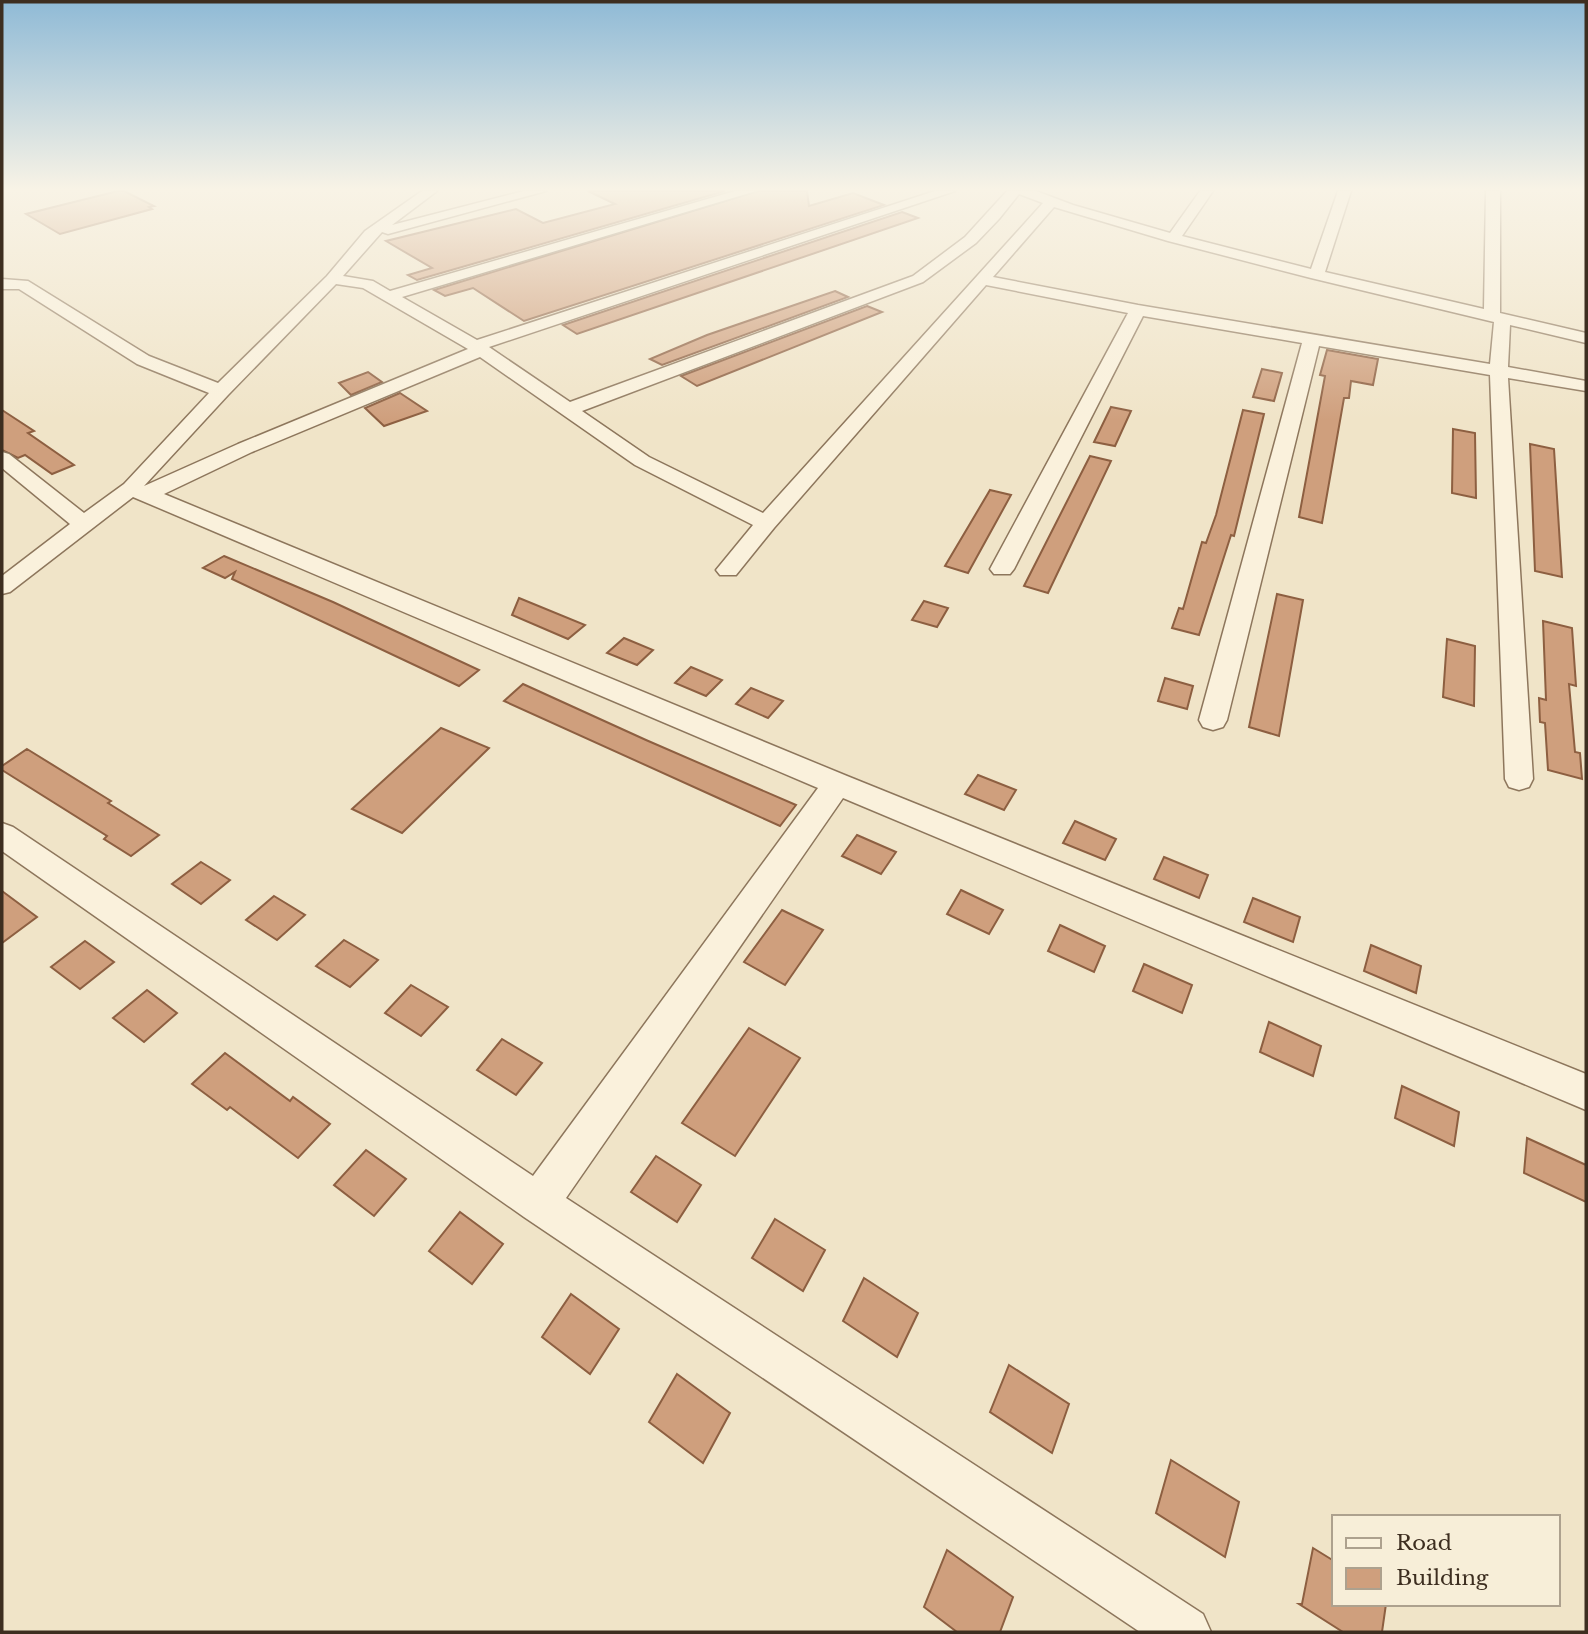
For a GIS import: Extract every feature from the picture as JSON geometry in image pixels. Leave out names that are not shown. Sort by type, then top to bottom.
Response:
[{"type":"street","points":[[139,491],[221,391],[342,267]]},
{"type":"street","points":[[388,296],[487,267]]},
{"type":"street","points":[[2,587],[85,525],[139,491],[479,348],[720,267]]},
{"type":"street","points":[[566,410],[918,279],[935,267]]},
{"type":"street","points":[[728,569],[994,267]]},
{"type":"street","points":[[1286,267],[1586,338]]},
{"type":"street","points":[[1316,275],[1319,267]]},
{"type":"street","points":[[1495,267],[1519,779]]},
{"type":"street","points":[[332,279],[367,284],[479,348],[642,461],[766,523]]},
{"type":"street","points":[[983,281],[1586,386]]},
{"type":"street","points":[[2,284],[22,284],[143,360],[221,391]]},
{"type":"street","points":[[1002,569],[1138,310]]},
{"type":"street","points":[[1213,720],[1312,338]]},
{"type":"street","points":[[2,457],[85,525]]},
{"type":"street","points":[[139,491],[837,785],[1586,1092]]},
{"type":"street","points":[[538,1203],[837,785]]},
{"type":"street","points":[[2,835],[538,1203],[1185,1632]]},
{"type":"building","points":[[461,267],[417,280],[408,275],[432,268]]},
{"type":"building","points":[[508,267],[691,267],[524,321],[473,288],[445,296],[434,290]]},
{"type":"building","points":[[736,267],[773,267],[577,334],[563,325]]},
{"type":"building","points":[[835,291],[848,297],[662,365],[650,359],[707,335]]},
{"type":"building","points":[[867,306],[882,312],[697,386],[681,376]]},
{"type":"building","points":[[1327,350],[1378,359],[1373,385],[1351,381],[1349,398],[1344,398],[1322,523],[1299,517],[1325,376],[1320,375]]},
{"type":"building","points":[[1262,369],[1282,373],[1274,401],[1253,397]]},
{"type":"building","points":[[368,372],[382,382],[351,395],[339,383]]},
{"type":"building","points":[[400,393],[427,411],[384,426],[365,408]]},
{"type":"building","points":[[1111,407],[1131,411],[1115,446],[1094,442]]},
{"type":"building","points":[[2,410],[34,431],[28,433],[74,465],[52,474],[25,455],[18,458],[2,450]]},
{"type":"building","points":[[1243,410],[1264,414],[1234,536],[1231,535],[1199,635],[1172,628],[1179,608],[1183,609],[1202,542],[1206,543],[1216,515]]},
{"type":"building","points":[[1453,429],[1475,433],[1476,498],[1452,493]]},
{"type":"building","points":[[1530,444],[1554,449],[1562,577],[1535,571]]},
{"type":"building","points":[[1090,456],[1111,461],[1048,593],[1024,586]]},
{"type":"building","points":[[990,490],[1011,495],[968,573],[945,566]]},
{"type":"building","points":[[224,556],[333,602],[479,670],[459,686],[232,579],[235,572],[225,578],[203,568]]},
{"type":"building","points":[[1277,594],[1303,600],[1279,736],[1249,727]]},
{"type":"building","points":[[519,598],[585,625],[568,639],[512,615]]},
{"type":"building","points":[[924,601],[948,608],[937,627],[912,620]]},
{"type":"building","points":[[1543,621],[1572,628],[1576,686],[1569,684],[1575,752],[1580,753],[1582,779],[1548,770],[1545,723],[1540,722],[1539,698],[1546,700]]},
{"type":"building","points":[[624,638],[653,650],[637,665],[607,653]]},
{"type":"building","points":[[1447,639],[1475,646],[1474,706],[1443,697]]},
{"type":"building","points":[[691,667],[722,680],[706,696],[675,683]]},
{"type":"building","points":[[1165,678],[1193,686],[1187,709],[1158,701]]},
{"type":"building","points":[[523,684],[796,805],[780,826],[504,701]]},
{"type":"building","points":[[751,688],[783,701],[768,718],[736,704]]},
{"type":"building","points":[[441,728],[489,748],[402,833],[352,809]]},
{"type":"building","points":[[27,749],[111,801],[108,803],[159,835],[131,856],[104,839],[107,836],[2,770],[2,766]]},
{"type":"building","points":[[978,775],[1016,790],[1004,810],[965,794]]},
{"type":"building","points":[[1075,821],[1116,839],[1105,860],[1063,843]]},
{"type":"building","points":[[857,835],[896,852],[881,874],[842,856]]},
{"type":"building","points":[[1164,857],[1208,875],[1199,898],[1154,879]]},
{"type":"building","points":[[201,862],[230,880],[201,904],[172,884]]},
{"type":"building","points":[[961,890],[1003,910],[989,934],[947,914]]},
{"type":"building","points":[[2,891],[37,917],[2,943]]},
{"type":"building","points":[[274,896],[305,915],[277,940],[246,920]]},
{"type":"building","points":[[1253,898],[1300,917],[1293,942],[1244,922]]},
{"type":"building","points":[[782,910],[823,930],[785,985],[744,962]]},
{"type":"building","points":[[1060,925],[1105,946],[1094,972],[1048,951]]},
{"type":"building","points":[[344,940],[378,960],[350,987],[316,966]]},
{"type":"building","points":[[85,941],[114,962],[80,989],[51,967]]},
{"type":"building","points":[[1371,945],[1421,966],[1416,993],[1364,971]]},
{"type":"building","points":[[1144,964],[1192,985],[1182,1013],[1133,991]]},
{"type":"building","points":[[411,985],[448,1007],[421,1036],[385,1013]]},
{"type":"building","points":[[147,990],[177,1013],[144,1042],[113,1018]]},
{"type":"building","points":[[1269,1022],[1321,1046],[1313,1076],[1260,1052]]},
{"type":"building","points":[[749,1028],[800,1058],[735,1156],[682,1123]]},
{"type":"building","points":[[502,1039],[542,1063],[516,1095],[477,1070]]},
{"type":"building","points":[[225,1053],[290,1101],[293,1097],[330,1124],[298,1158],[230,1107],[227,1110],[192,1084]]},
{"type":"building","points":[[1402,1086],[1459,1112],[1454,1146],[1395,1118]]},
{"type":"building","points":[[1527,1138],[1586,1165],[1586,1202],[1524,1173]]},
{"type":"building","points":[[366,1150],[406,1179],[374,1216],[334,1185]]},
{"type":"building","points":[[656,1156],[701,1185],[677,1222],[631,1192]]},
{"type":"building","points":[[460,1212],[503,1244],[472,1284],[429,1251]]},
{"type":"building","points":[[775,1219],[825,1250],[803,1291],[752,1258]]},
{"type":"building","points":[[864,1278],[918,1313],[897,1357],[843,1321]]},
{"type":"building","points":[[571,1294],[619,1329],[590,1374],[542,1337]]},
{"type":"building","points":[[1009,1365],[1069,1404],[1052,1453],[990,1412]]},
{"type":"building","points":[[677,1374],[730,1413],[703,1463],[649,1422]]},
{"type":"building","points":[[1171,1460],[1239,1502],[1225,1557],[1156,1513]]},
{"type":"building","points":[[1313,1548],[1332,1560],[1332,1606],[1386,1606],[1382,1632],[1343,1632],[1299,1604],[1302,1604]]},
{"type":"building","points":[[947,1550],[1013,1597],[1000,1632],[957,1632],[924,1607]]}]
